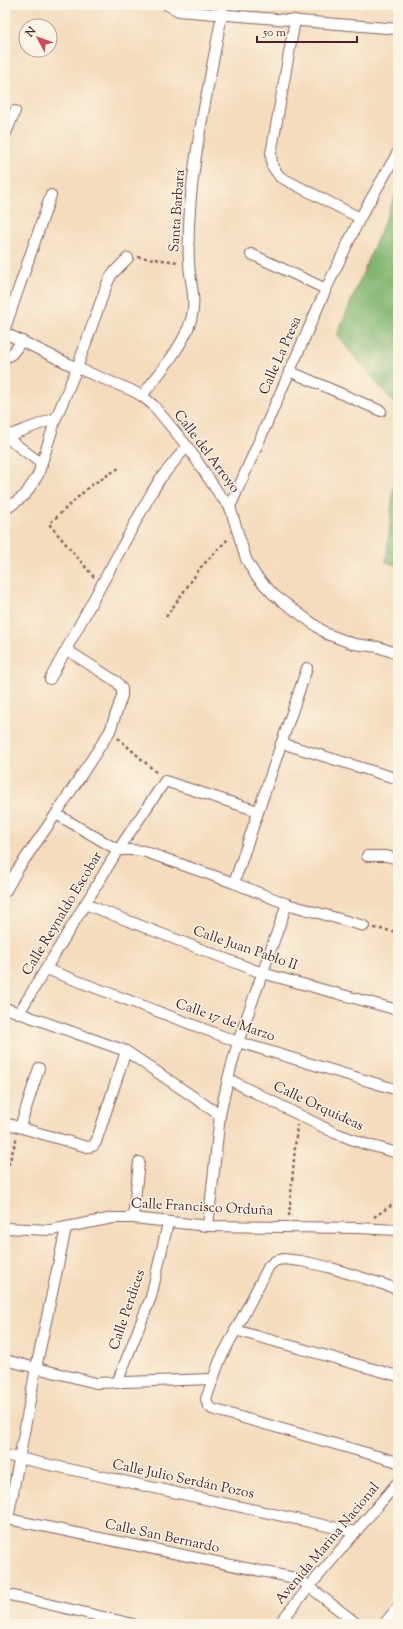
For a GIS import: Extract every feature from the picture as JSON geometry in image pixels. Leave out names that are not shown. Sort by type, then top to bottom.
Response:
[{"type":"street","points":[[167,5],[179,11],[222,10],[295,20],[398,29]]},
{"type":"street","name":"Santa Barbara","points":[[142,396],[180,344],[187,332],[191,319],[194,298],[189,264],[191,197],[199,137],[222,10]]},
{"type":"street","points":[[295,20],[271,154],[272,166],[280,177],[360,218]]},
{"type":"street","points":[[5,135],[15,111]]},
{"type":"street","name":"Calle La Presa","points":[[230,507],[326,289],[360,218],[398,152]]},
{"type":"street","points":[[5,328],[51,195]]},
{"type":"street","points":[[251,254],[326,289]]},
{"type":"street","points":[[5,510],[20,499],[38,475],[56,418],[77,368],[107,284],[112,274],[128,258]]},
{"type":"street","name":"Calle del Arroyo","points":[[5,333],[77,368],[142,396],[153,405],[187,446],[219,494],[230,507],[246,559],[256,576],[274,595],[327,634],[354,644],[378,648],[398,654]]},
{"type":"street","points":[[5,358],[12,354],[22,341]]},
{"type":"street","points":[[289,371],[381,412]]},
{"type":"street","points":[[5,437],[56,418]]},
{"type":"street","points":[[5,437],[42,464]]},
{"type":"street","points":[[50,679],[152,492],[187,446]]},
{"type":"street","points":[[5,892],[18,869],[110,731],[122,696],[122,689],[117,682],[66,650]]},
{"type":"street","points":[[234,882],[307,668]]},
{"type":"street","points":[[281,743],[398,778]]},
{"type":"street","points":[[165,781],[258,811]]},
{"type":"street","name":"Calle Reynaldo Escobar","points":[[19,1013],[118,850],[165,781]]},
{"type":"street","points":[[56,814],[118,850],[143,852],[234,882],[287,904],[364,926]]},
{"type":"street","points":[[368,856],[386,856],[398,859]]},
{"type":"street","name":"Calle Juan Pablo II","points":[[85,904],[262,973],[398,1010]]},
{"type":"street","points":[[208,1226],[220,1115],[228,1079],[238,1042],[287,904]]},
{"type":"street","name":"Calle 17 de Marzo","points":[[46,969],[238,1042],[398,1090]]},
{"type":"street","points":[[5,1008],[126,1051],[220,1115]]},
{"type":"street","points":[[5,1123],[87,1147],[93,1146],[96,1142],[126,1051]]},
{"type":"street","points":[[20,1127],[39,1068]]},
{"type":"street","name":"Calle Orquídeas","points":[[228,1079],[335,1133],[365,1144],[398,1153]]},
{"type":"street","points":[[133,1218],[139,1162]]},
{"type":"street","name":"Calle Francisco Orduña","points":[[5,1228],[39,1231],[66,1228],[113,1218],[133,1218],[168,1223],[208,1226],[289,1226],[398,1230]]},
{"type":"street","name":"Calle Perdices","points":[[117,1383],[151,1296],[168,1223]]},
{"type":"street","points":[[6,1521],[36,1368],[66,1228]]},
{"type":"street","points":[[398,1289],[328,1267],[301,1261],[283,1259],[275,1261],[269,1266],[235,1330],[212,1379],[206,1398],[208,1405],[212,1409],[398,1462]]},
{"type":"street","points":[[235,1330],[398,1376]]},
{"type":"street","points":[[5,1360],[96,1383],[212,1379]]},
{"type":"street","name":"Calle Julio Serdán Pozos","points":[[5,1455],[355,1532]]},
{"type":"street","name":"Avenida Marina Nacional","points":[[279,1624],[398,1482]]},
{"type":"street","name":"Calle San Bernardo","points":[[6,1521],[295,1578],[302,1581],[357,1624]]},
{"type":"street","points":[[5,1594],[133,1624]]},
{"type":"street","points":[[384,1624],[398,1607]]},
{"type":"path","points":[[128,258],[140,256],[189,264]]},
{"type":"path","points":[[101,586],[49,524],[90,486],[119,468]]},
{"type":"path","points":[[166,617],[201,568],[237,530]]},
{"type":"path","points":[[110,731],[165,781]]},
{"type":"path","points":[[364,926],[398,932]]},
{"type":"path","points":[[289,1226],[298,1115]]},
{"type":"path","points":[[5,1176],[20,1127]]},
{"type":"path","points":[[358,1228],[398,1201]]},
{"type":"green space","points":[[398,189],[398,408],[337,335]]},
{"type":"green space","points":[[398,443],[398,565],[386,562]]}]
